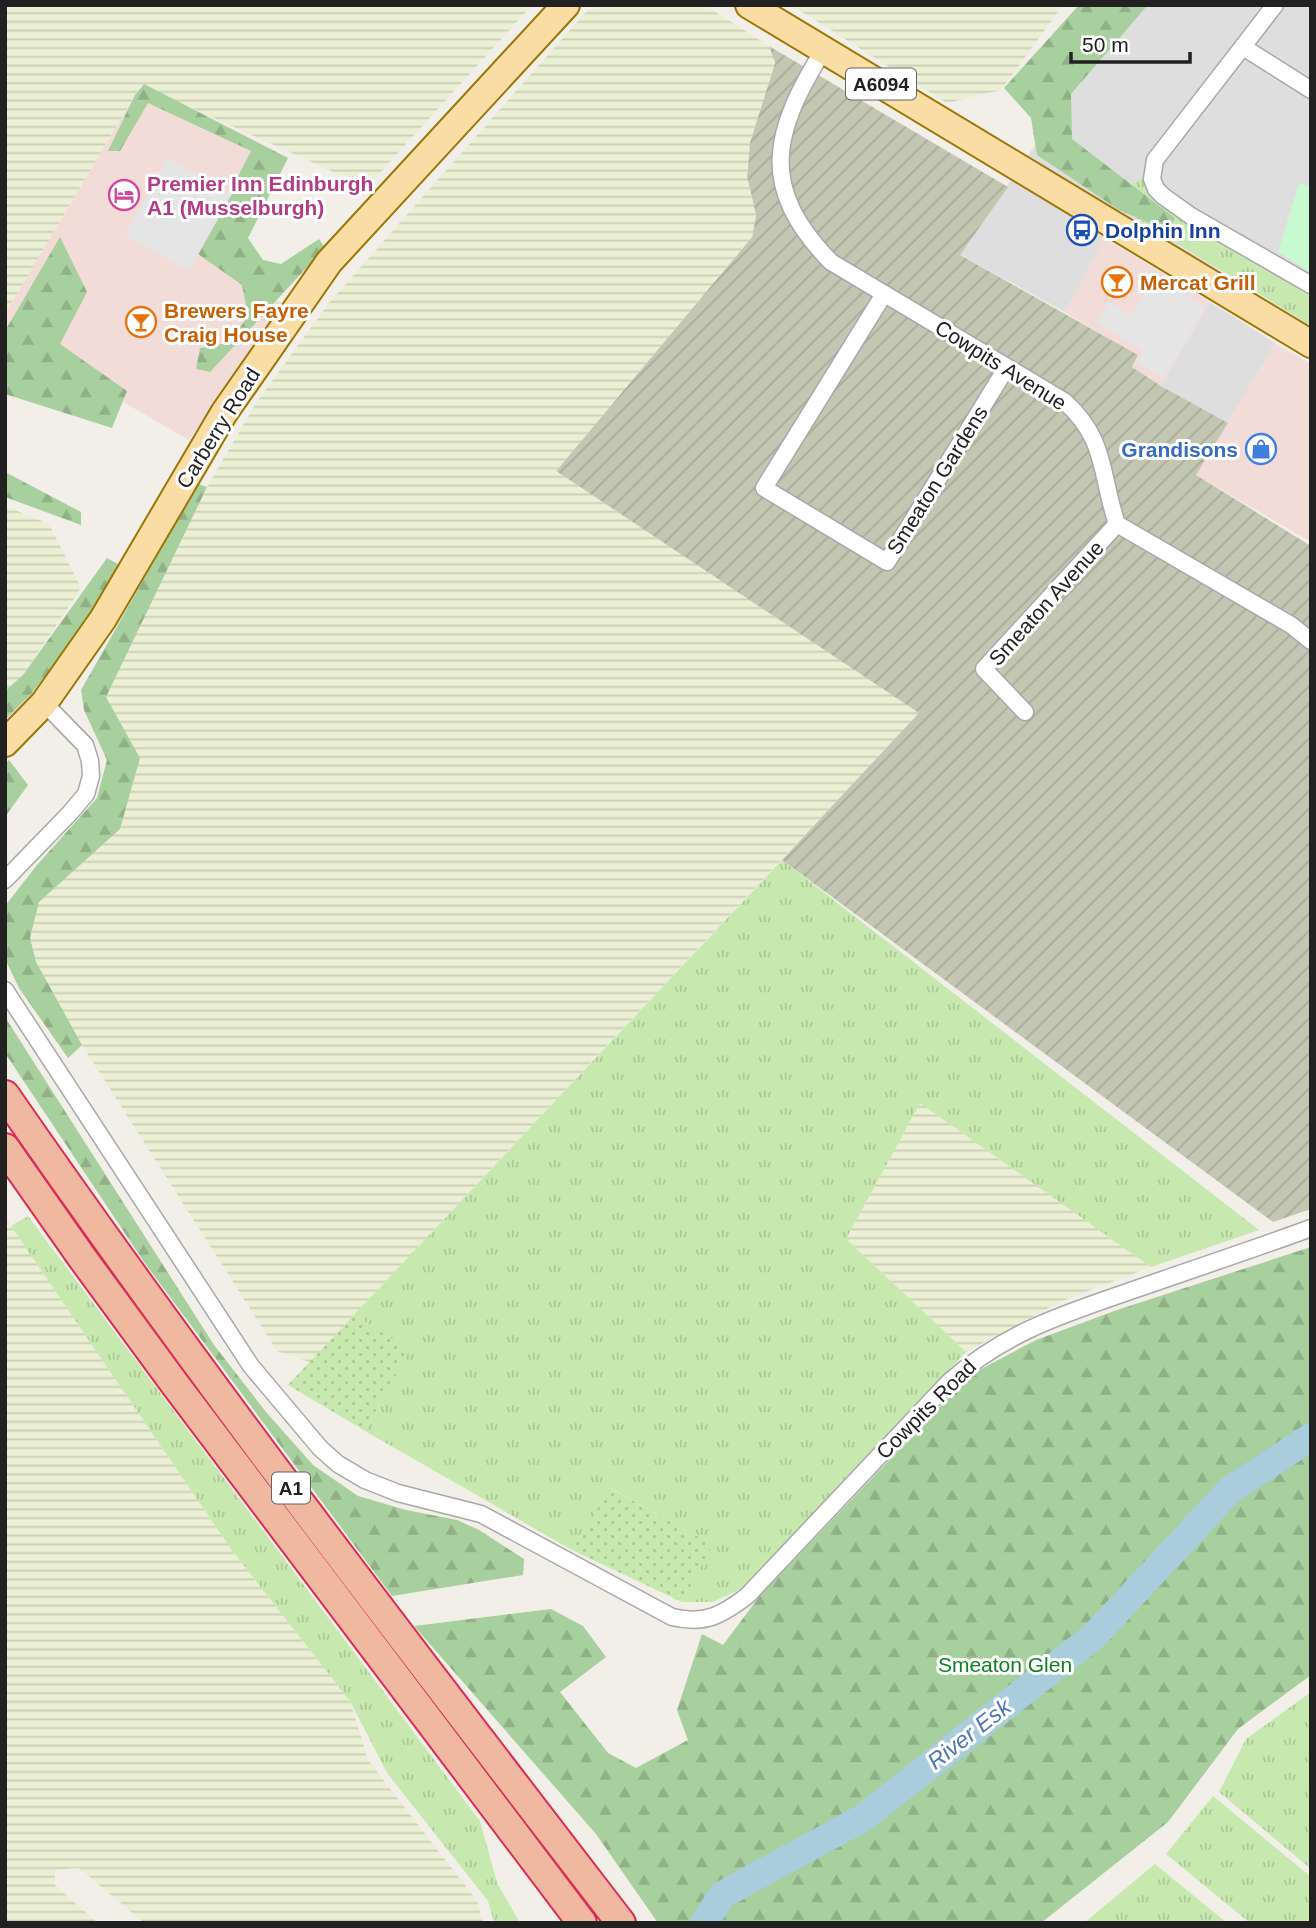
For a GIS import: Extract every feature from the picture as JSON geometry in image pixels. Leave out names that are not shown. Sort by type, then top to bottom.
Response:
[{"type":"highway","name":"A1","points":[[5,1095],[201,1369],[621,1923]]},
{"type":"highway","name":"A1","points":[[5,1148],[174,1383],[582,1923]]},
{"type":"main road","name":"Carberry Road","points":[[5,743],[44,703],[103,620],[224,413],[329,262],[566,5]]},
{"type":"main road","name":"A6094","points":[[749,5],[1311,344]]},
{"type":"street","points":[[1275,5],[1155,159],[1152,178],[1156,189],[1163,196],[1191,216],[1311,285]]},
{"type":"street","points":[[1243,47],[1311,90]]},
{"type":"street","name":"Cowpits Avenue","points":[[824,50],[799,89],[786,120],[781,152],[783,187],[792,212],[808,239],[831,262],[1064,401],[1081,416],[1101,454],[1108,496],[1117,524]]},
{"type":"street","name":"Smeaton Gardens","points":[[884,294],[764,488],[887,562],[1007,367]]},
{"type":"street","points":[[1117,524],[1291,625],[1311,641]]},
{"type":"street","name":"Smeaton Avenue","points":[[1026,712],[984,670],[1117,524]]},
{"type":"street","points":[[5,880],[86,794],[91,776],[85,745],[44,703]]},
{"type":"street","name":"Cowpits Road","points":[[5,990],[251,1366],[320,1448],[338,1464],[365,1480],[398,1493],[481,1514],[672,1617],[690,1621],[707,1619],[728,1610],[747,1596],[948,1382],[975,1359],[1008,1338],[1061,1315],[1311,1228]]},
{"type":"shaded area","points":[[5,5],[532,5],[367,187],[141,85],[5,314]]},
{"type":"shaded area","points":[[604,5],[705,5],[769,46],[775,63],[750,142],[747,177],[756,215],[752,237],[556,471],[919,713],[310,1362],[277,1351],[82,1045],[36,962],[30,938],[39,902],[120,828],[140,758],[105,697],[207,487],[256,403],[329,303],[585,13]]},
{"type":"shaded area","points":[[791,5],[1063,5],[1001,90],[947,103]]},
{"type":"shaded area","points":[[1148,5],[1311,5],[1311,325],[1120,211],[1065,312],[959,254],[1071,94]]},
{"type":"shaded area","points":[[769,46],[1008,187],[960,255],[1138,355],[1132,367],[1228,423],[1196,475],[1311,546],[1311,1209],[1273,1222],[782,860],[918,713],[556,471],[752,237],[756,215],[747,177],[750,142],[775,63]]},
{"type":"shaded area","points":[[135,95],[251,151],[199,254],[242,285],[282,303],[189,440],[123,402],[5,341],[5,314]]},
{"type":"shaded area","points":[[167,158],[232,194],[189,271],[125,235]]},
{"type":"shaded area","points":[[1104,238],[1210,302],[1161,386],[1132,367],[1138,356],[1065,312]]},
{"type":"shaded area","points":[[1155,276],[1206,307],[1163,378],[1136,362],[1143,351],[1097,323],[1109,302],[1131,315]]},
{"type":"shaded area","points":[[1210,302],[1275,343],[1228,423],[1161,386]]},
{"type":"shaded area","name":"Grandisons","points":[[1275,343],[1311,364],[1311,542],[1196,475]]},
{"type":"shaded area","points":[[5,506],[49,524],[81,588],[23,675],[5,691]]},
{"type":"shaded area","points":[[920,1103],[1151,1267],[1062,1301],[966,1352],[846,1239]]},
{"type":"shaded area","points":[[5,1217],[231,1549],[350,1701],[368,1760],[477,1901],[483,1923],[144,1923],[79,1868],[55,1870],[55,1885],[98,1923],[5,1923]]},
{"type":"green space","points":[[1079,5],[1148,5],[1071,94],[1072,139],[1175,218],[1169,231],[1119,210],[1037,155],[1031,118],[1004,88]]},
{"type":"green space","points":[[144,84],[288,158],[248,238],[263,260],[281,264],[319,239],[325,248],[210,372],[196,369],[200,348],[229,343],[248,316],[242,285],[198,254],[251,151],[148,103],[120,151],[108,151],[135,95]]},
{"type":"green space","points":[[1142,177],[1152,199],[1311,296],[1311,326],[1111,202]]},
{"type":"green space","points":[[1311,178],[1311,272],[1278,252],[1299,183],[1308,186]]},
{"type":"green space","points":[[60,237],[87,292],[60,344],[127,391],[112,428],[5,394],[5,331]]},
{"type":"green space","points":[[5,472],[81,512],[81,525],[5,497]]},
{"type":"green space","points":[[198,484],[207,487],[106,697],[140,758],[120,829],[39,902],[30,938],[36,962],[82,1045],[68,1058],[19,988],[5,959],[5,906],[37,865],[97,798],[107,760],[84,710],[81,690]]},
{"type":"green space","points":[[107,558],[118,564],[102,601],[32,693],[5,720],[5,691],[23,675]]},
{"type":"green space","points":[[9,760],[28,785],[5,817],[5,764]]},
{"type":"green space","points":[[782,860],[1259,1230],[1151,1267],[920,1103],[846,1239],[966,1352],[743,1588],[713,1602],[682,1602],[712,1545],[611,1488],[572,1550],[365,1431],[409,1350],[354,1315]]},
{"type":"green space","points":[[5,1017],[214,1345],[266,1412],[313,1465],[358,1496],[406,1510],[457,1520],[479,1530],[524,1559],[523,1575],[392,1596],[144,1262],[5,1053]]},
{"type":"green space","points":[[28,1216],[480,1821],[497,1883],[520,1923],[494,1923],[488,1901],[387,1773],[350,1701],[231,1549],[11,1226]]},
{"type":"green space","name":"Smeaton Glen","points":[[1311,1247],[1311,1675],[1238,1729],[1168,1822],[1041,1923],[658,1923],[596,1834],[414,1626],[551,1609],[583,1626],[606,1657],[560,1692],[608,1753],[636,1768],[688,1740],[677,1710],[702,1634],[723,1645],[759,1597],[970,1375],[1036,1340],[1117,1310]]},
{"type":"green space","points":[[354,1315],[410,1350],[365,1431],[288,1385]]},
{"type":"green space","points":[[610,1488],[713,1545],[682,1602],[572,1550]]},
{"type":"green space","points":[[1311,1692],[1311,1869],[1219,1792],[1246,1739]]},
{"type":"green space","points":[[1213,1796],[1311,1877],[1311,1923],[1250,1923],[1166,1854]]},
{"type":"green space","points":[[1155,1864],[1227,1923],[1084,1923]]},
{"type":"waterway","name":"River Esk","points":[[704,1923],[722,1895],[863,1818],[1094,1636],[1230,1490],[1311,1437]]},
{"type":"place","name":"Premier Inn Edinburgh A1 (Musselburgh)","points":[[124,195]]},
{"type":"place","name":"Dolphin Inn","points":[[1082,230]]},
{"type":"place","name":"Mercat Grill","points":[[1117,282]]},
{"type":"place","name":"Brewers Fayre Craig House","points":[[141,322]]},
{"type":"place","name":"Grandisons","points":[[1261,449]]}]
